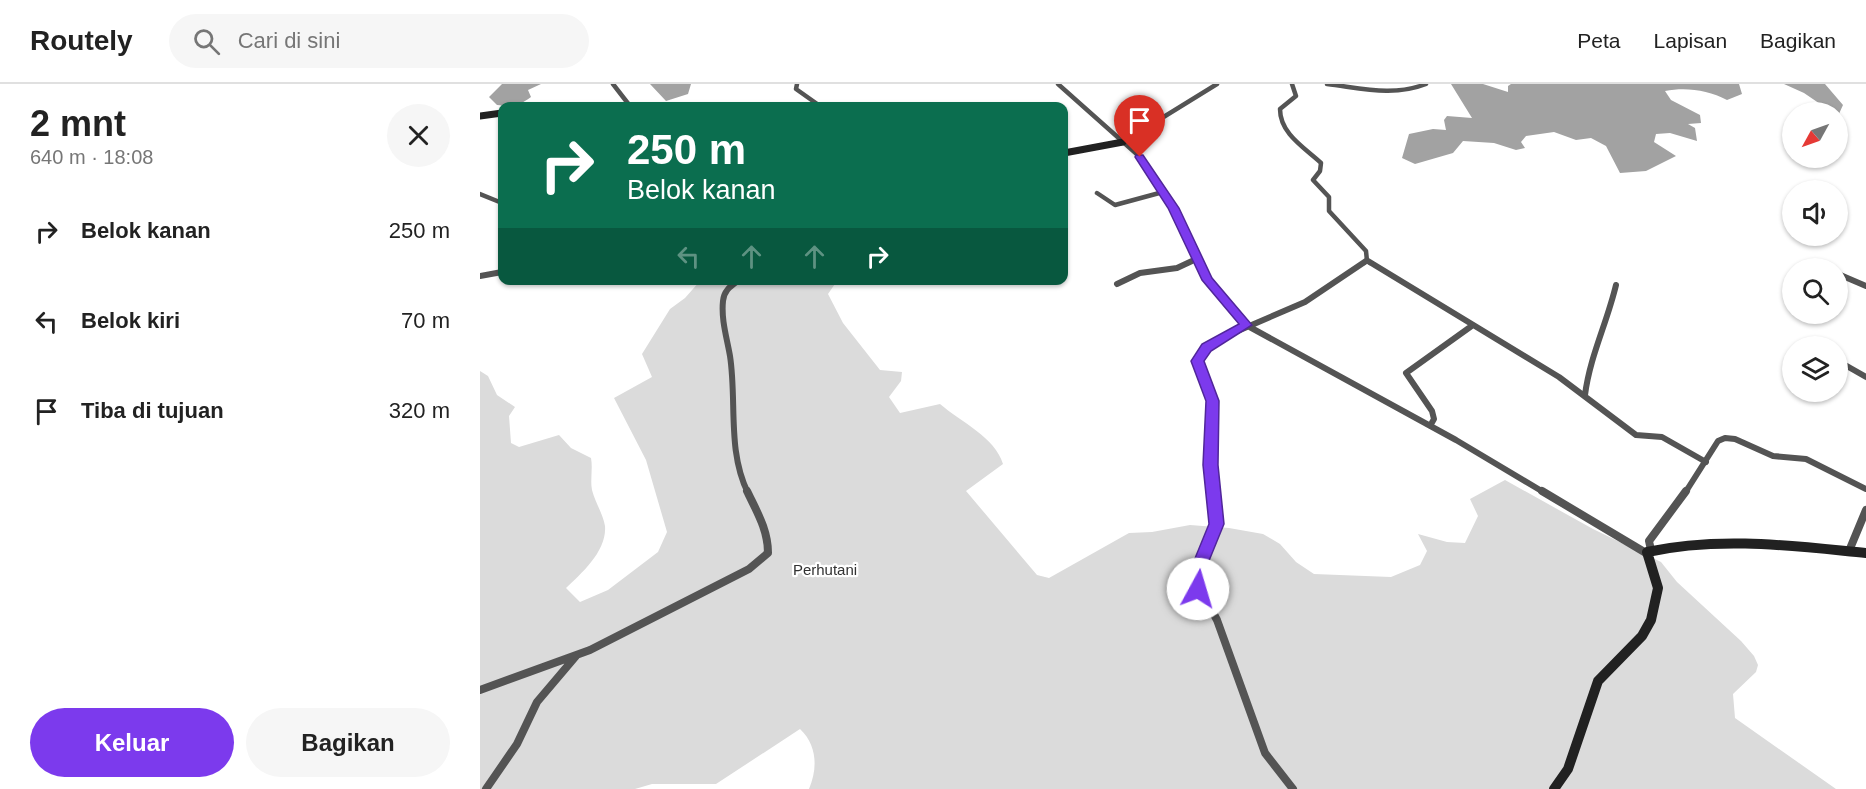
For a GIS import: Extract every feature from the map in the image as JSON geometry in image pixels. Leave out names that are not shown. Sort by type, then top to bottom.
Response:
[{"type":"street","points":[[613,84],[627,102]]},
{"type":"street","points":[[797,84],[796,89],[801,95],[813,102]]},
{"type":"street","points":[[1058,84],[1140,157],[1163,192],[1213,288],[1246,325],[1430,426],[1648,552],[1753,542],[1866,553]]},
{"type":"street","points":[[1068,152],[1123,142],[1208,85],[1217,84]]},
{"type":"street","points":[[1292,84],[1296,96],[1280,109],[1280,118],[1299,147],[1322,166],[1314,182],[1329,197],[1329,211],[1366,251],[1367,261]]},
{"type":"street","points":[[1326,84],[1394,93],[1413,90],[1426,84]]},
{"type":"street","points":[[480,116],[498,114]]},
{"type":"street","points":[[1097,193],[1115,205],[1163,192]]},
{"type":"street","points":[[480,194],[498,201]]},
{"type":"street","points":[[1117,284],[1140,273],[1177,268],[1197,259]]},
{"type":"street","points":[[1293,789],[1265,753],[1217,620],[1197,583],[1196,573],[1217,524],[1210,465],[1213,401],[1198,361],[1206,347],[1246,325],[1305,302],[1367,261]]},
{"type":"street","points":[[1367,261],[1528,357],[1585,395],[1636,435],[1662,437],[1706,462]]},
{"type":"street","points":[[480,276],[498,273]]},
{"type":"street","points":[[1848,278],[1866,286]]},
{"type":"street","points":[[480,690],[555,660],[576,655],[749,569],[768,553],[769,546],[759,514],[739,478],[737,463],[730,356],[725,336],[723,300],[727,289],[733,285]]},
{"type":"street","points":[[1585,395],[1589,364],[1608,319],[1616,285]]},
{"type":"street","points":[[1430,426],[1434,419],[1432,411],[1406,372],[1473,325]]},
{"type":"street","points":[[1848,367],[1866,377]]},
{"type":"street","points":[[1554,789],[1568,769],[1598,681],[1642,636],[1651,620],[1658,588],[1648,552],[1649,541],[1706,462],[1718,441],[1725,438],[1735,439],[1773,456],[1806,459],[1866,489]]},
{"type":"street","points":[[1849,551],[1866,510]]},
{"type":"street","points":[[486,789],[517,744],[537,702],[576,655]]},
{"type":"green space","name":"Perhutani","points":[[696,285],[834,285],[828,294],[843,323],[880,370],[902,372],[901,381],[889,397],[900,413],[940,404],[985,438],[999,454],[1003,464],[966,491],[1037,575],[1049,578],[1129,533],[1152,532],[1190,525],[1263,534],[1280,544],[1296,562],[1314,574],[1391,577],[1420,565],[1427,551],[1418,534],[1447,542],[1465,543],[1478,516],[1470,499],[1505,480],[1593,529],[1661,562],[1677,582],[1741,641],[1754,656],[1758,665],[1756,672],[1733,694],[1735,718],[1836,789],[809,789],[815,765],[813,749],[800,729],[716,784],[652,784],[635,789],[480,789],[480,371],[488,376],[497,395],[515,407],[509,416],[511,443],[519,447],[559,435],[571,448],[591,458],[592,490],[604,522],[605,535],[598,553],[566,588],[580,602],[608,590],[658,552],[667,532],[646,460],[614,398],[652,377],[642,354],[670,309],[685,298]]},
{"type":"shaded area","points":[[502,84],[541,84],[528,90],[531,97],[523,102],[498,102],[497,105],[489,97]]},
{"type":"shaded area","points":[[650,84],[691,84],[688,94],[666,101]]},
{"type":"shaded area","points":[[1451,84],[1483,84],[1508,92],[1508,86],[1511,84],[1739,84],[1742,94],[1727,100],[1697,90],[1665,91],[1671,100],[1700,115],[1701,123],[1688,124],[1695,128],[1697,141],[1670,133],[1656,134],[1654,142],[1676,156],[1646,171],[1620,173],[1606,146],[1591,138],[1576,140],[1554,132],[1526,136],[1521,142],[1525,148],[1516,150],[1494,143],[1463,141],[1453,153],[1415,164],[1402,158],[1409,134],[1433,129],[1446,130],[1444,120],[1447,116],[1472,118]]},
{"type":"shaded area","points":[[1784,84],[1825,84],[1840,102],[1817,102]]},
{"type":"route","points":[[1140,157],[1173,208],[1208,280],[1222,300],[1246,325],[1206,347],[1198,361],[1201,375],[1213,401],[1214,423],[1210,465],[1217,524],[1196,573],[1198,589]]}]
